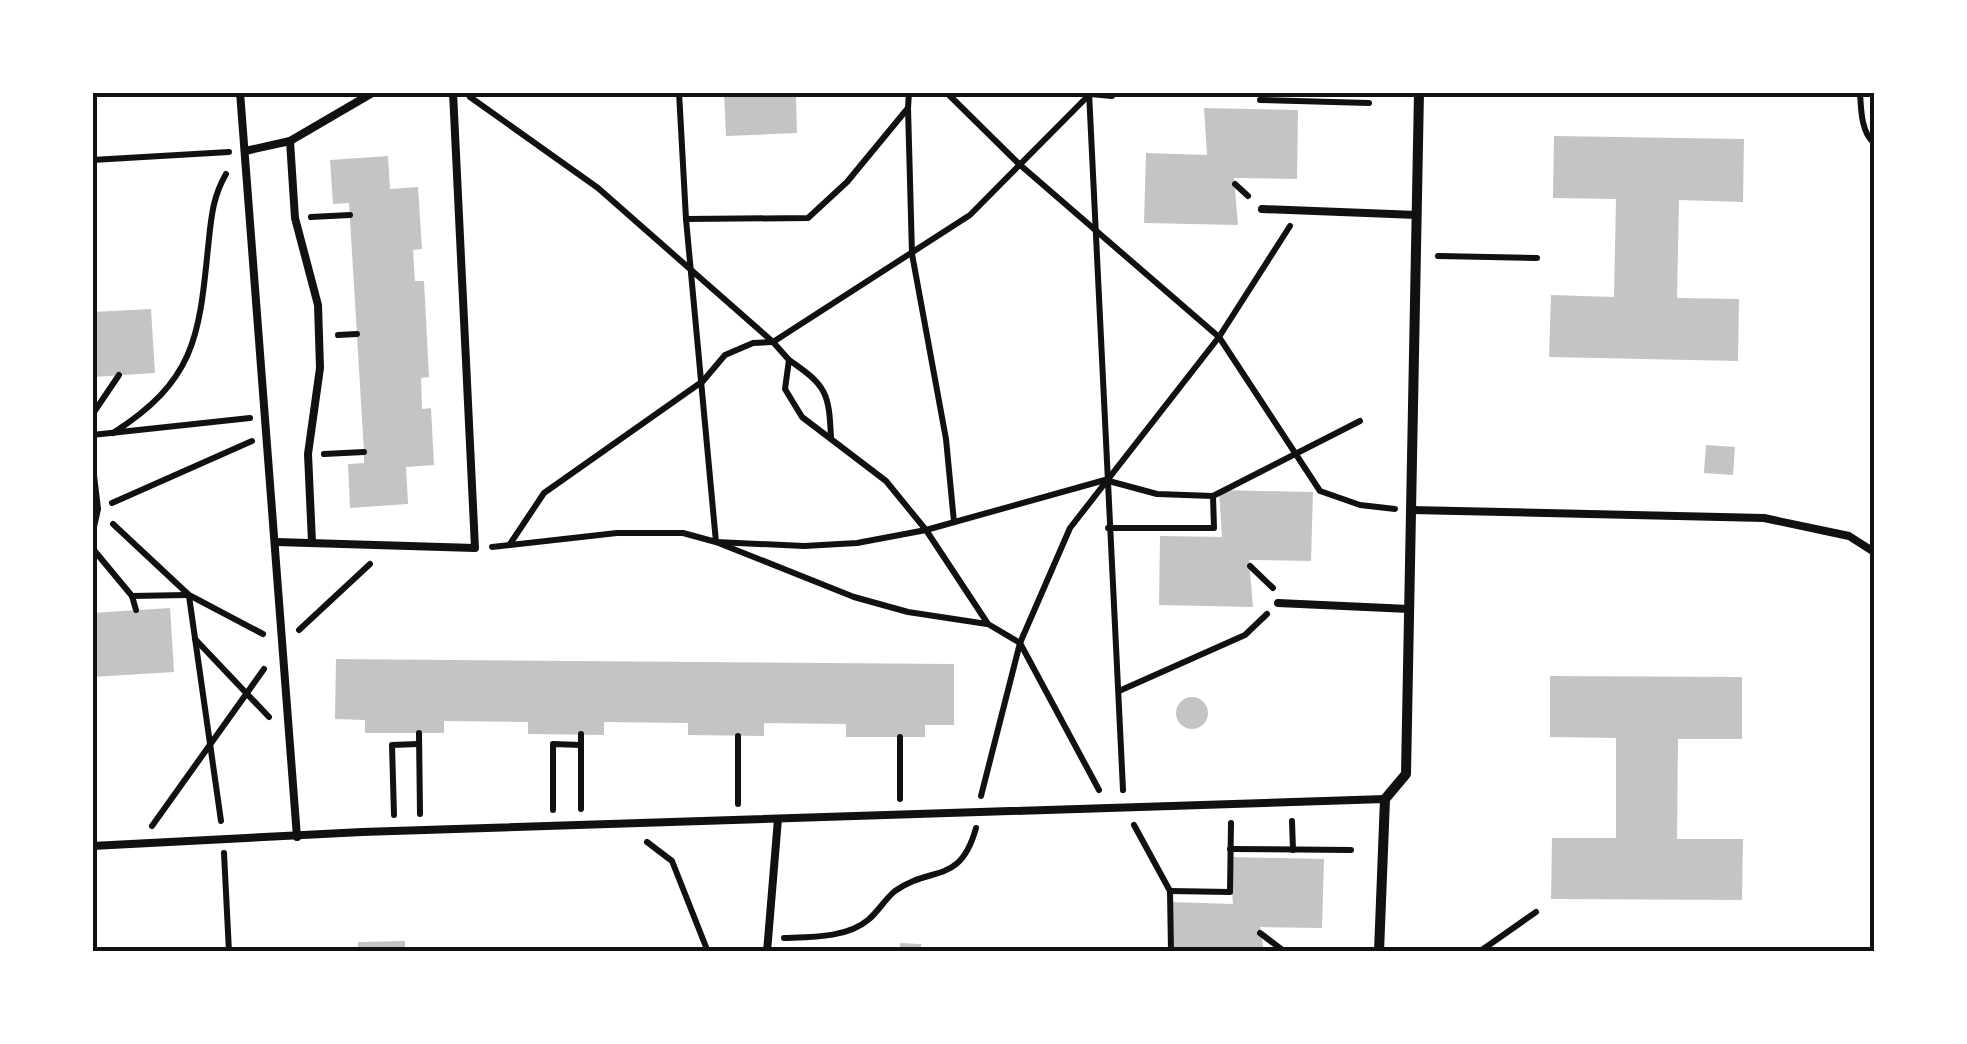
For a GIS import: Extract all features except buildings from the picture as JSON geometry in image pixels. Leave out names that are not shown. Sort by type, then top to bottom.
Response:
[{"type":"street","points":[[1380,952],[1385,799],[1406,774],[1419,92]]},
{"type":"lane","points":[[240,92],[268,416],[297,837]]},
{"type":"lane","points":[[245,151],[290,141],[374,92]]},
{"type":"lane","points":[[276,542],[476,548],[453,92]]},
{"type":"lane","points":[[290,141],[295,218],[318,304],[320,368],[308,454],[312,542]]},
{"type":"lane","points":[[1262,209],[1417,215]]},
{"type":"lane","points":[[92,468],[98,510],[92,531]]},
{"type":"lane","points":[[1410,510],[1764,518],[1849,536],[1874,552]]},
{"type":"lane","points":[[1278,603],[1409,609]]},
{"type":"lane","points":[[92,846],[420,830],[1385,799]]},
{"type":"lane","points":[[767,952],[778,818]]},
{"type":"path","points":[[464,92],[598,188],[814,378],[829,396],[831,438]]},
{"type":"path","points":[[679,92],[686,219],[716,542]]},
{"type":"path","points":[[910,92],[912,254],[946,440],[954,522]]},
{"type":"path","points":[[946,92],[1019,164],[1219,337],[1320,491],[1360,504],[1410,510]]},
{"type":"path","points":[[1069,92],[1112,96]]},
{"type":"path","points":[[1860,92],[1861,113],[1868,138],[1874,142]]},
{"type":"path","points":[[509,545],[544,494],[703,381],[725,355],[753,343],[773,342],[970,215],[1089,94]]},
{"type":"path","points":[[1089,94],[1124,808],[1170,892],[1171,952]]},
{"type":"path","points":[[1260,100],[1296,97],[1368,104]]},
{"type":"path","points":[[686,219],[808,218],[847,182],[908,108]]},
{"type":"path","points":[[92,160],[245,151]]},
{"type":"path","points":[[113,433],[152,408],[180,374],[202,316],[213,196],[245,151]]},
{"type":"path","points":[[768,939],[828,936],[865,923],[896,890],[941,875],[962,862],[976,832],[977,812],[1020,643],[1070,528],[1219,337],[1300,210]]},
{"type":"path","points":[[295,218],[350,215]]},
{"type":"path","points":[[1438,256],[1537,258]]},
{"type":"path","points":[[338,335],[357,334]]},
{"type":"path","points":[[789,360],[784,389],[802,417],[886,481],[926,530],[988,624]]},
{"type":"path","points":[[92,415],[120,375]]},
{"type":"path","points":[[92,435],[268,416]]},
{"type":"path","points":[[716,542],[856,544],[926,530],[1105,480],[1157,494],[1213,496],[1360,421]]},
{"type":"path","points":[[269,434],[98,510],[188,595],[282,644]]},
{"type":"path","points":[[344,453],[364,452]]},
{"type":"path","points":[[1108,528],[1214,528],[1213,496]]},
{"type":"path","points":[[476,548],[617,533],[683,533],[716,542],[854,597],[908,612],[988,624],[1020,643],[1110,808]]},
{"type":"path","points":[[140,843],[282,644],[391,545]]},
{"type":"path","points":[[92,548],[132,596],[136,610]]},
{"type":"path","points":[[1118,692],[1245,634],[1278,603],[1277,592],[1250,566]]},
{"type":"path","points":[[132,596],[188,595]]},
{"type":"path","points":[[188,595],[224,840],[229,952]]},
{"type":"path","points":[[194,638],[288,738]]},
{"type":"path","points":[[418,733],[420,830]]},
{"type":"path","points":[[580,825],[581,734]]},
{"type":"path","points":[[738,736],[738,820]]},
{"type":"path","points":[[900,737],[900,815]]},
{"type":"path","points":[[394,831],[392,745],[418,744]]},
{"type":"path","points":[[554,826],[553,744],[581,744]]},
{"type":"path","points":[[1291,802],[1293,850]]},
{"type":"path","points":[[1170,892],[1230,892],[1231,804]]},
{"type":"path","points":[[624,824],[672,860],[708,952]]},
{"type":"path","points":[[1230,849],[1351,850]]},
{"type":"path","points":[[1480,952],[1536,912]]},
{"type":"path","points":[[1260,932],[1285,952]]}]
